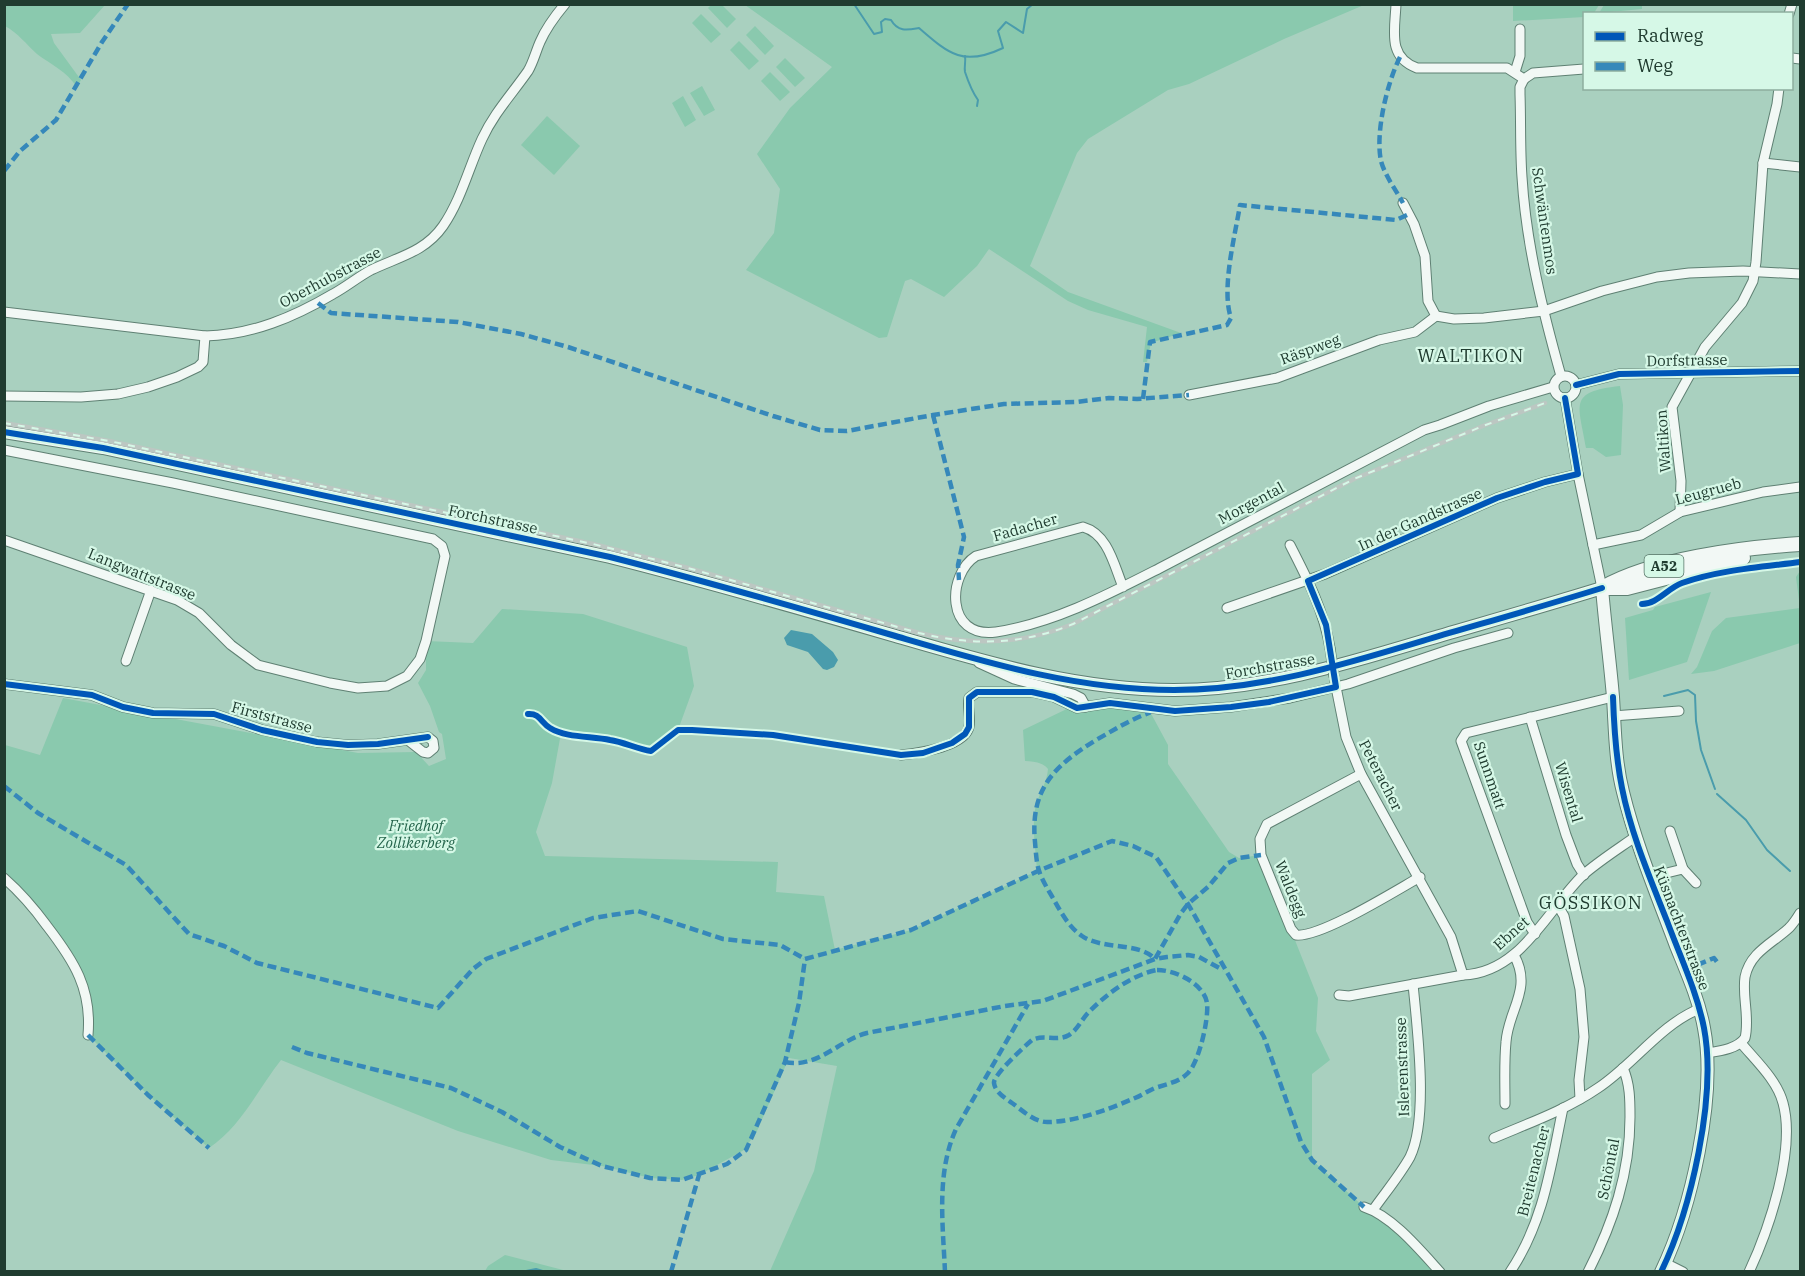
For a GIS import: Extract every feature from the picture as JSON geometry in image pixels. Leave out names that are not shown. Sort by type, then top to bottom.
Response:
[{"type":"highway","name":"Forchstrasse","points":[[1602,588],[1621,577],[1684,561],[1741,550],[1800,544]]},
{"type":"highway","name":"Forchstrasse","points":[[1602,588],[1628,588],[1733,560],[1800,551]]},
{"type":"main road","name":"Forchstrasse","points":[[4,432],[114,450],[610,557],[681,574],[1046,677],[1110,687],[1175,690],[1230,687],[1311,673],[1602,588]]},
{"type":"main road","name":"Küsnachterstrasse","points":[[1602,588],[1622,789],[1635,837],[1699,1008],[1707,1053],[1707,1099],[1700,1141],[1684,1208],[1663,1267]]},
{"type":"street","name":"Oberhubstrasse","points":[[4,312],[205,336],[227,336],[281,321],[326,298],[369,271],[416,252],[430,242],[444,225],[482,138],[499,108],[529,69],[552,20],[565,4]]},
{"type":"street","points":[[1396,4],[1395,44],[1400,57],[1408,65],[1417,68],[1504,67],[1524,79],[1540,72],[1583,69]]},
{"type":"street","points":[[1515,72],[1520,56],[1520,29]]},
{"type":"street","name":"Schwäntenmos","points":[[1524,79],[1520,87],[1522,177],[1528,237],[1561,376]]},
{"type":"street","name":"Waltikon","points":[[1680,512],[1681,481],[1672,407],[1705,347],[1742,303],[1753,281],[1763,163],[1779,90]]},
{"type":"street","points":[[1763,163],[1800,167]]},
{"type":"street","points":[[1403,203],[1418,233],[1425,256],[1428,301],[1436,316],[1454,319],[1484,318],[1544,311],[1602,291],[1657,277],[1709,271],[1800,274]]},
{"type":"street","name":"Räspweg","points":[[1189,395],[1276,378],[1379,340],[1414,332],[1436,316]]},
{"type":"street","points":[[4,396],[81,397],[118,394],[148,387],[198,367],[205,355],[205,336]]},
{"type":"street","name":"Dorfstrasse","points":[[1576,385],[1619,374],[1800,371]]},
{"type":"street","points":[[1561,376],[1572,378],[1576,385],[1575,392],[1565,398],[1556,394],[1553,387],[1555,381],[1561,376]]},
{"type":"street","name":"Morgental","points":[[963,623],[981,633],[998,631],[1032,623],[1081,606],[1123,587],[1424,430],[1489,406],[1553,387]]},
{"type":"street","points":[[1565,398],[1602,588]]},
{"type":"street","name":"Langwattstrasse","points":[[4,450],[173,483],[434,539],[440,543],[445,556],[420,659],[411,672],[393,685],[358,688],[258,665],[236,650],[199,613],[177,600],[4,540]]},
{"type":"street","name":"In der Gandstrasse","points":[[1227,608],[1308,581],[1497,498],[1578,474]]},
{"type":"street","name":"Leugrueb","points":[[1593,545],[1641,535],[1680,512],[1763,492],[1800,487]]},
{"type":"street","name":"Fadacher","points":[[963,623],[956,604],[961,573],[968,561],[976,556],[1068,530],[1083,528],[1092,530],[1100,536],[1123,587]]},
{"type":"street","name":"Peteracher","points":[[1290,545],[1326,625],[1346,737],[1361,774],[1420,877],[1451,937],[1463,975]]},
{"type":"street","points":[[126,661],[151,590]]},
{"type":"street","points":[[901,755],[923,753],[959,739],[969,727],[969,698],[977,692],[1032,692],[1054,697],[1073,706],[1086,707],[1110,703],[1175,711],[1231,707],[1290,698],[1336,687],[1409,665],[1454,648],[1508,633]]},
{"type":"street","name":"Forchstrasse","points":[[970,657],[983,666],[1014,679],[1073,694],[1081,698],[1086,707]]},
{"type":"street","name":"Firststrasse","points":[[4,684],[92,695],[123,707],[153,713],[214,714],[262,729],[317,742],[348,745],[409,741]]},
{"type":"street","name":"Sunnmatt","points":[[1535,934],[1527,922],[1461,741],[1466,733],[1613,697]]},
{"type":"street","points":[[1613,716],[1678,711]]},
{"type":"street","name":"Wisental","points":[[1530,717],[1566,835],[1577,864],[1584,875]]},
{"type":"street","name":"Waldegg","points":[[1361,774],[1267,824],[1260,839],[1261,855],[1291,929],[1296,935],[1302,936],[1324,929],[1420,877]]},
{"type":"street","points":[[1670,831],[1683,869],[1696,883]]},
{"type":"street","name":"Ebnet","points":[[1340,995],[1349,996],[1477,974],[1488,970],[1514,955],[1535,934],[1557,904],[1584,875],[1635,837]]},
{"type":"street","points":[[1650,877],[1683,869]]},
{"type":"street","points":[[4,878],[23,894],[70,955],[84,988],[89,1018],[88,1035]]},
{"type":"street","points":[[1557,904],[1564,916],[1583,1008],[1584,1037],[1579,1080],[1580,1099]]},
{"type":"street","points":[[1707,1053],[1725,1050],[1741,1043],[1747,1032],[1746,975],[1754,958],[1764,947],[1789,928],[1800,913]]},
{"type":"street","points":[[1505,1104],[1506,1040],[1520,997],[1521,984],[1518,963],[1514,955]]},
{"type":"street","name":"Islerenstrasse","points":[[1413,984],[1419,1049],[1419,1125],[1410,1156],[1368,1208],[1416,1244],[1440,1272]]},
{"type":"street","name":"Breitenacher","points":[[1494,1138],[1563,1108],[1599,1088],[1680,1019],[1699,1008]]},
{"type":"street","points":[[1741,1043],[1777,1088],[1786,1119],[1782,1172],[1773,1211],[1749,1272]]},
{"type":"street","name":"Schöntal","points":[[1588,1272],[1611,1223],[1626,1168],[1630,1136],[1630,1101],[1629,1080],[1623,1068]]},
{"type":"street","name":"Breitenacher","points":[[1510,1272],[1525,1248],[1541,1211],[1563,1108]]},
{"type":"street","points":[[1663,1267],[1683,1272]]},
{"type":"green space","points":[[1513,4],[1599,5],[1595,12],[1583,12],[1583,17],[1513,21]]},
{"type":"green space","points":[[4,5],[105,5],[80,33],[51,34],[54,43],[81,80],[77,87],[63,72],[37,54],[5,26]]},
{"type":"green space","points":[[711,5],[722,5],[736,19],[727,28],[708,8]]},
{"type":"green space","points":[[745,5],[1364,5],[1284,39],[1189,84],[1168,90],[1088,139],[1077,153],[1030,266],[1068,292],[1181,333],[1151,343],[1147,362],[1143,362],[1147,327],[1088,310],[1068,301],[989,249],[977,266],[944,297],[911,279],[905,281],[887,337],[879,338],[746,270],[774,233],[780,189],[757,154],[790,108],[832,67]]},
{"type":"green space","points":[[1604,5],[1642,5],[1642,9],[1600,12]]},
{"type":"green space","points":[[701,14],[721,34],[711,43],[692,23]]},
{"type":"green space","points":[[755,26],[774,46],[765,55],[746,35]]},
{"type":"green space","points":[[739,41],[759,61],[749,70],[730,50]]},
{"type":"green space","points":[[785,58],[805,78],[795,87],[776,67]]},
{"type":"green space","points":[[770,72],[790,92],[780,101],[761,81]]},
{"type":"green space","points":[[702,86],[715,110],[704,116],[690,93]]},
{"type":"green space","points":[[683,96],[696,120],[685,127],[672,103]]},
{"type":"green space","points":[[547,116],[580,146],[554,175],[521,145]]},
{"type":"green space","points":[[1620,386],[1623,405],[1621,455],[1606,457],[1593,448],[1586,448],[1580,403],[1591,392]]},
{"type":"green space","points":[[1800,571],[1800,608],[1796,577]]},
{"type":"green space","points":[[1711,592],[1687,662],[1629,680],[1625,618],[1653,610],[1655,607]]},
{"type":"green space","points":[[1800,608],[1800,643],[1714,671],[1691,674],[1697,667],[1712,631],[1726,618]]},
{"type":"green space","name":"Friedhof Zollikerberg","points":[[502,609],[583,614],[687,647],[694,686],[678,730],[651,751],[612,740],[561,733],[552,783],[536,832],[545,856],[778,862],[776,892],[824,896],[835,950],[911,930],[1037,871],[1035,813],[1048,769],[1044,765],[1025,761],[1023,730],[1073,706],[1098,704],[1148,708],[1168,745],[1168,764],[1229,852],[1239,858],[1261,855],[1318,998],[1316,1031],[1330,1060],[1312,1074],[1312,1160],[1364,1207],[1373,1210],[1440,1271],[770,1271],[814,1171],[837,1066],[789,1058],[757,1131],[744,1150],[699,1175],[682,1180],[650,1178],[602,1166],[551,1160],[458,1131],[281,1060],[240,1119],[209,1148],[148,1095],[88,1035],[89,1018],[70,955],[5,878],[5,745],[40,755],[63,698],[358,753],[416,752],[429,766],[446,759],[442,734],[439,732],[430,706],[418,683],[426,670],[426,660],[420,659],[426,641],[473,643]]},
{"type":"green space","points":[[505,1255],[567,1271],[485,1271],[488,1266]]},
{"type":"water","points":[[791,630],[812,634],[833,652],[838,660],[834,667],[823,669],[808,652],[787,645],[784,638]]},
{"type":"waterway","points":[[854,4],[874,34],[882,32],[881,22],[885,19],[891,20],[900,28],[907,30],[919,28],[948,51],[967,57],[977,57],[1003,48],[998,31],[1006,22],[1023,33],[1027,9],[1033,4]]},
{"type":"waterway","points":[[965,56],[965,72],[978,100],[977,106]]},
{"type":"waterway","points":[[1664,696],[1688,690],[1695,695],[1696,721],[1701,750],[1715,789]]},
{"type":"waterway","points":[[1717,794],[1746,820],[1767,850],[1790,871]]},
{"type":"waterway","points":[[521,1272],[536,1269],[546,1272]]},
{"type":"railway","points":[[4,423],[109,441],[593,544],[688,568],[919,633],[958,640],[997,641],[1035,636],[1073,624],[1354,479],[1545,403]]},
{"type":"marked path","points":[[4,171],[20,151],[56,120],[102,42],[128,4]]},
{"type":"marked path","points":[[1400,57],[1383,108],[1380,150],[1385,172],[1403,203]]},
{"type":"marked path","points":[[1143,399],[1150,342],[1227,325],[1231,318],[1228,306],[1228,278],[1240,205],[1396,220],[1409,214]]},
{"type":"marked path","points":[[318,303],[331,313],[458,322],[521,334],[568,347],[820,430],[847,431],[1004,404],[1189,395]]},
{"type":"marked path","points":[[933,415],[964,537],[958,565],[959,580]]},
{"type":"marked path","points":[[1148,708],[1149,713],[1096,740],[1068,759],[1048,781],[1041,793],[1034,823],[1037,863],[1042,879],[1068,922],[1077,932],[1090,940],[1140,950],[1155,959],[1181,913],[1208,887],[1228,863],[1239,858],[1261,855]]},
{"type":"marked path","points":[[4,786],[38,813],[126,865],[189,934],[224,946],[257,963],[438,1008],[473,969],[486,959],[593,918],[638,911],[723,939],[780,945],[805,959]]},
{"type":"marked path","points":[[805,959],[911,930],[1038,871],[1112,841],[1133,846],[1156,857],[1188,904],[1264,1037],[1301,1142],[1312,1160],[1364,1207]]},
{"type":"marked path","points":[[785,1062],[797,1063],[818,1058],[867,1033],[1005,1006],[1043,1001],[1155,959],[1188,955],[1199,957],[1223,970]]},
{"type":"marked path","points":[[1685,970],[1714,958],[1717,962]]},
{"type":"marked path","points":[[292,1047],[307,1053],[451,1088],[502,1112],[560,1147],[602,1166],[650,1178],[682,1180],[727,1164],[746,1150],[785,1062],[799,1003],[805,959]]},
{"type":"marked path","points":[[1157,970],[1172,972],[1188,979],[1205,996],[1207,1010],[1202,1040],[1196,1060],[1188,1073],[1177,1081],[1103,1110],[1058,1121],[1047,1122],[1033,1118],[998,1092],[994,1083],[995,1079],[1032,1040],[1069,1035],[1110,993],[1138,976],[1157,970]]},
{"type":"marked path","points":[[945,1272],[942,1199],[950,1146],[956,1129],[1028,1004]]},
{"type":"marked path","points":[[88,1035],[148,1095],[209,1148]]},
{"type":"marked path","points":[[671,1272],[699,1175]]},
{"type":"cycle path","points":[[1576,385],[1619,374],[1800,371]]},
{"type":"cycle path","points":[[528,714],[535,715],[550,728],[564,734],[615,741],[651,751],[678,730],[692,730],[773,735],[901,755],[923,753],[952,743],[965,734],[969,727],[969,698],[977,692],[1032,692],[1054,697],[1077,708],[1110,703],[1175,711],[1269,702],[1336,687],[1326,625],[1308,581],[1497,498],[1578,474],[1565,398]]},
{"type":"cycle path","points":[[4,432],[103,448],[610,557],[1031,673],[1138,689],[1207,689],[1239,686],[1303,674],[1367,658],[1602,588]]},
{"type":"cycle path","points":[[1642,604],[1653,601],[1677,585],[1711,575],[1800,562]]},
{"type":"cycle path","points":[[4,684],[92,695],[123,707],[153,713],[214,714],[262,730],[317,742],[348,745],[378,744],[428,737]]},
{"type":"cycle path","points":[[1613,697],[1620,777],[1630,822],[1697,1001],[1704,1028],[1707,1055],[1707,1086],[1699,1152],[1682,1217],[1661,1272]]},
{"type":"district","name":"WALTIKON","points":[[1471,355]]},
{"type":"district","name":"GÖSSIKON","points":[[1591,902]]}]
